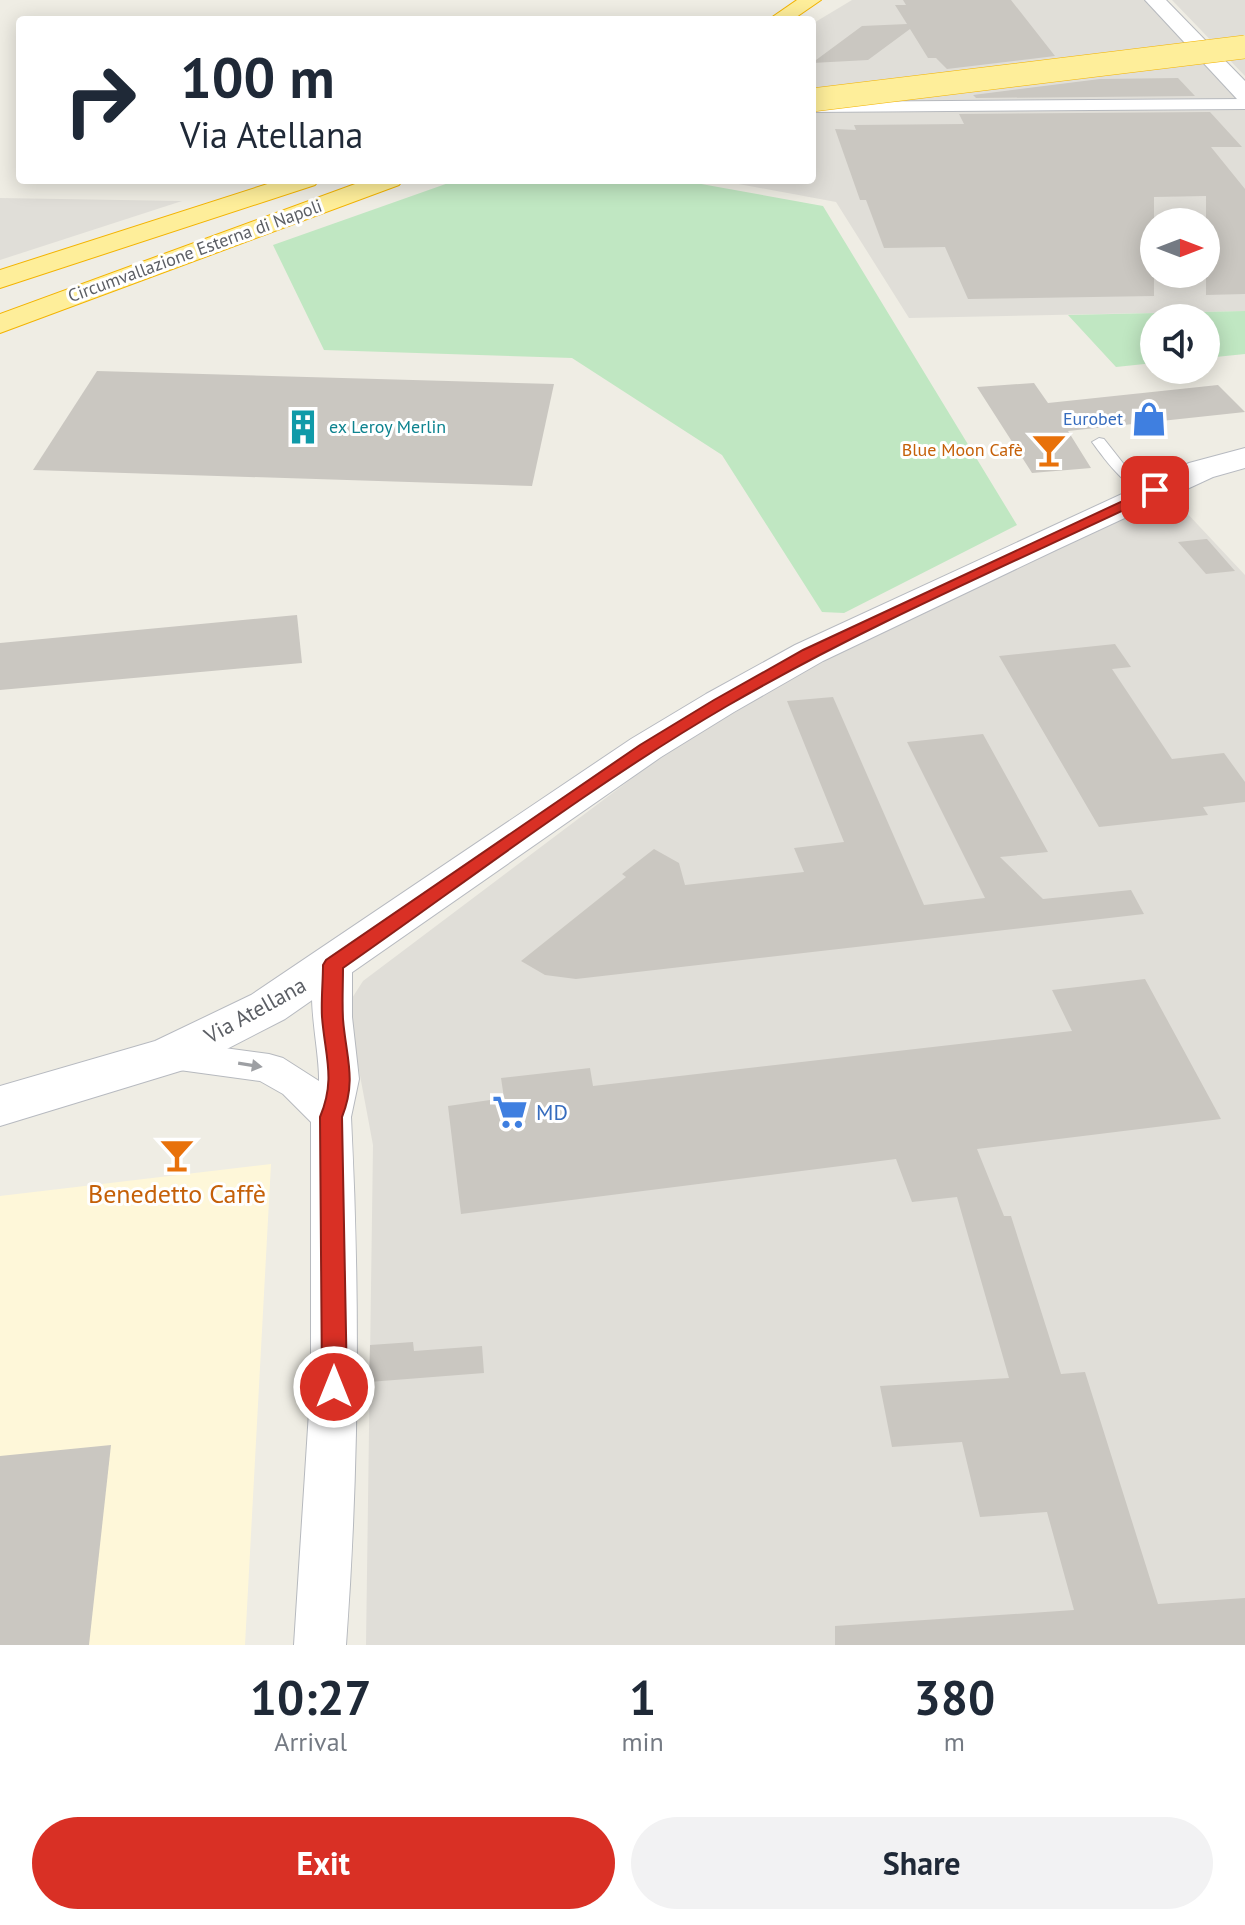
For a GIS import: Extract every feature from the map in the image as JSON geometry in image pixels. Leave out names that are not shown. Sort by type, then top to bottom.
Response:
[{"type":"highway","points":[[785,16],[811,0]]},
{"type":"highway","points":[[811,16],[834,2]]},
{"type":"highway","points":[[816,91],[1245,39]]},
{"type":"highway","points":[[816,100],[1245,47]]},
{"type":"highway","name":"Circumvallazione Esterna di Napoli","points":[[0,269],[131,224],[263,184]]},
{"type":"highway","points":[[0,280],[293,184]]},
{"type":"highway","points":[[0,298],[293,196],[340,184]]},
{"type":"highway","name":"Circumvallazione Esterna di Napoli","points":[[0,324],[379,184]]},
{"type":"main road","points":[[1155,0],[1245,94]]},
{"type":"main road","name":"Via Atellana","points":[[0,1106],[172,1055],[268,1007],[646,748],[720,703],[809,653],[1155,490],[1201,470],[1245,458]]},
{"type":"street","points":[[816,107],[1245,104]]},
{"type":"street","points":[[320,1645],[328,1551],[334,1387],[331,1117],[339,1097],[341,1075],[333,1018],[333,965]]},
{"type":"street","points":[[172,1055],[269,1068],[297,1084],[331,1117]]},
{"type":"lane","points":[[1099,442],[1125,475],[1155,490]]},
{"type":"shaded area","points":[[852,0],[1145,0],[1245,107],[1245,311],[1220,312],[1220,304],[1140,304],[1140,313],[909,318],[836,202],[739,184],[816,184],[816,22]]},
{"type":"shaded area","points":[[1172,0],[1245,0],[1245,76],[1200,29]]},
{"type":"shaded area","points":[[0,198],[182,201],[0,260]]},
{"type":"shaded area","points":[[1169,494],[1245,575],[1245,1645],[366,1645],[373,1145],[347,1006],[363,981],[659,758],[813,664]]},
{"type":"shaded area","points":[[271,1164],[245,1645],[0,1645],[0,1196]]},
{"type":"green space","points":[[446,184],[701,184],[823,206],[1017,525],[844,613],[822,612],[722,455],[572,358],[324,350],[273,245]]},
{"type":"green space","points":[[1245,311],[1245,354],[1220,357],[1220,312]]},
{"type":"green space","points":[[1140,313],[1140,364],[1116,367],[1068,315]]},
{"type":"building","points":[[903,0],[1011,0],[1055,56],[947,69],[936,58],[928,58],[910,29],[868,60],[816,63],[862,26],[907,24],[895,5],[906,5]]},
{"type":"building","points":[[1178,78],[1195,96],[976,98],[973,95],[1100,79]]},
{"type":"building","points":[[1210,112],[1242,147],[1211,147],[1245,189],[1245,294],[1206,295],[1206,288],[1220,288],[1220,208],[1206,208],[1206,196],[1154,197],[1154,208],[1140,208],[1140,288],[1154,288],[1154,296],[968,299],[945,247],[884,248],[866,200],[860,200],[835,129],[856,130],[854,125],[964,124],[959,114]]},
{"type":"building","name":"ex Leroy Merlin","points":[[97,371],[554,384],[532,486],[33,470]]},
{"type":"building","points":[[1034,383],[1048,403],[1218,385],[1245,412],[1068,431],[1091,468],[1032,473],[977,387]]},
{"type":"building","points":[[1207,539],[1235,571],[1206,574],[1178,542]]},
{"type":"building","points":[[297,615],[302,663],[0,690],[0,643]]},
{"type":"building","points":[[1115,644],[1131,667],[1112,669],[1172,759],[1224,753],[1245,782],[1245,802],[1203,807],[1208,815],[1099,827],[999,656]]},
{"type":"building","points":[[833,697],[924,905],[985,898],[907,742],[983,734],[1048,852],[1000,857],[1043,899],[1131,890],[1144,914],[576,979],[545,975],[521,961],[626,877],[622,874],[654,849],[679,863],[685,885],[804,872],[794,848],[844,842],[787,701]]},
{"type":"building","points":[[1145,979],[1221,1119],[977,1149],[1004,1216],[1011,1216],[1061,1374],[1085,1372],[1158,1604],[1245,1598],[1245,1645],[835,1645],[835,1626],[1074,1610],[1047,1512],[980,1517],[962,1442],[892,1447],[880,1386],[1009,1378],[957,1197],[912,1202],[896,1159],[461,1214],[448,1106],[504,1098],[501,1078],[590,1068],[593,1086],[1072,1031],[1052,990]]},
{"type":"building","points":[[413,1342],[414,1351],[482,1346],[484,1373],[369,1382],[370,1345]]},
{"type":"building","points":[[111,1445],[89,1645],[0,1645],[0,1456]]},
{"type":"place","name":"Eurobet","points":[[1149,419]]},
{"type":"place","name":"ex Leroy Merlin","points":[[303,427]]},
{"type":"place","name":"Blue Moon Cafè","points":[[1049,450]]},
{"type":"place","name":"MD","points":[[510,1112]]},
{"type":"place","name":"Benedetto Caffè","points":[[177,1155]]},
{"type":"route","points":[[334,1387],[331,1117],[339,1097],[341,1075],[333,1018],[333,965],[646,748],[720,703],[809,653],[1155,490]]}]
